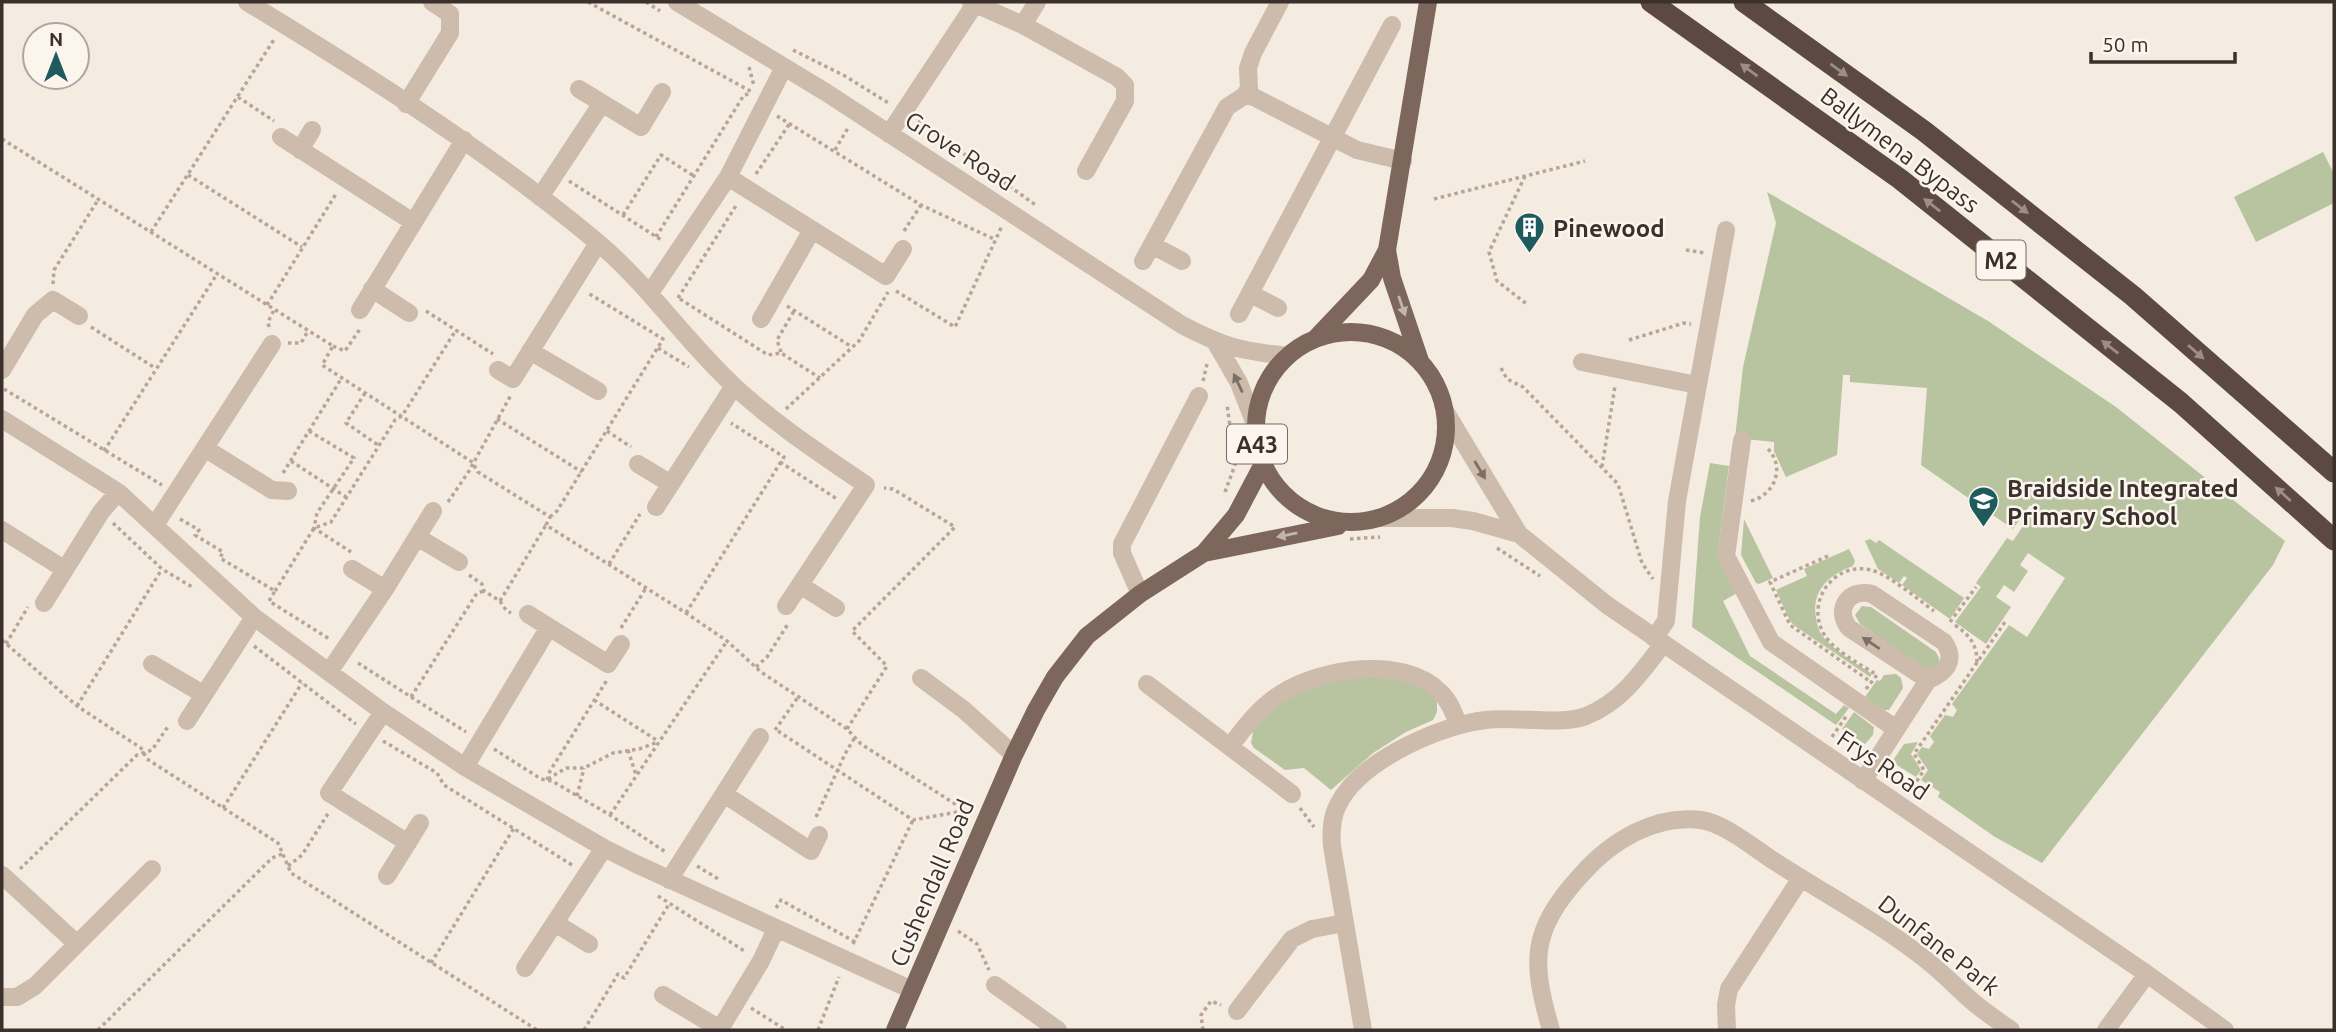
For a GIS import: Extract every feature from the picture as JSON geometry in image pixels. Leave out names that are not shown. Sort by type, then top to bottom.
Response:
[{"type":"highway","name":"Ballymena Bypass","points":[[1651,2],[1900,179],[2181,403],[2334,540]]},
{"type":"highway","name":"Ballymena Bypass","points":[[1744,2],[1924,131],[2133,296],[2334,472]]},
{"type":"main road","name":"A43","points":[[1387,250],[1392,278],[1420,361],[1436,384],[1445,411],[1446,438],[1439,464],[1425,488],[1405,506],[1381,518],[1354,523],[1325,520],[1299,508],[1278,489],[1262,464],[1255,424],[1259,399],[1270,375],[1287,356],[1316,338],[1371,280],[1387,250],[1428,2]]},
{"type":"main road","name":"A43","points":[[1316,338],[1343,332],[1371,334],[1398,344],[1420,361]]},
{"type":"main road","name":"Cushendall Road","points":[[895,1030],[1014,755],[1055,677],[1087,635],[1140,594],[1204,553],[1236,514],[1262,464]]},
{"type":"main road","name":"Cushendall Road","points":[[1204,553],[1354,523]]},
{"type":"street","points":[[247,2],[464,140],[540,197],[598,243],[650,293],[734,386],[774,420],[866,485],[786,606]]},
{"type":"street","points":[[406,104],[450,33],[450,14],[432,2]]},
{"type":"street","points":[[1023,25],[1037,2]]},
{"type":"street","points":[[1182,261],[1148,253],[1227,107],[1246,93],[1250,85],[1248,68],[1252,53],[1280,2]]},
{"type":"street","points":[[890,134],[973,3],[1023,25],[1117,77],[1125,85],[1125,101],[1086,171]]},
{"type":"street","name":"Grove Road","points":[[673,9],[784,67],[1182,325],[1216,343],[1241,351],[1287,356]]},
{"type":"street","points":[[1239,314],[1392,25]]},
{"type":"street","points":[[650,293],[728,177],[760,97],[784,67]]},
{"type":"street","points":[[579,89],[641,127],[662,92]]},
{"type":"street","points":[[1246,93],[1333,140],[1357,150],[1403,161]]},
{"type":"street","points":[[540,197],[602,103]]},
{"type":"street","points":[[300,150],[312,130]]},
{"type":"street","points":[[281,137],[413,222]]},
{"type":"street","points":[[360,310],[464,140]]},
{"type":"street","points":[[728,177],[886,276],[903,249]]},
{"type":"street","points":[[761,318],[812,230]]},
{"type":"street","points":[[1363,1030],[1332,846],[1332,826],[1336,809],[1342,797],[1356,782],[1415,740],[1458,724],[1497,719],[1563,720],[1585,716],[1609,703],[1632,684],[1658,641],[1666,621],[1677,501],[1726,230]]},
{"type":"street","points":[[506,374],[530,351],[598,243]]},
{"type":"street","points":[[372,289],[409,313]]},
{"type":"street","points":[[1251,293],[1278,308]]},
{"type":"street","points":[[2,370],[35,315],[53,300],[79,316]]},
{"type":"street","points":[[1216,343],[1239,383],[1255,424]]},
{"type":"street","points":[[160,517],[272,344]]},
{"type":"street","points":[[530,351],[598,391]]},
{"type":"street","points":[[1583,362],[1697,385]]},
{"type":"street","points":[[656,507],[734,386]]},
{"type":"street","points":[[1140,594],[1122,553],[1122,544],[1199,396]]},
{"type":"street","name":"Frys Road","points":[[1445,411],[1519,534],[1607,605],[2225,1030]]},
{"type":"street","points":[[2,419],[160,517],[254,617],[383,712],[465,767],[604,848],[669,880],[775,922],[845,961],[912,990]]},
{"type":"street","points":[[1742,440],[1726,556],[1771,642],[1896,729]]},
{"type":"street","points":[[206,449],[280,491]]},
{"type":"street","points":[[638,464],[671,484]]},
{"type":"street","points":[[44,603],[102,512],[118,492]]},
{"type":"street","points":[[329,672],[433,511]]},
{"type":"street","name":"Frys Road","points":[[1381,518],[1452,518],[1519,534]]},
{"type":"street","points":[[2,530],[64,569]]},
{"type":"street","points":[[417,537],[460,562]]},
{"type":"street","points":[[352,569],[385,589]]},
{"type":"street","points":[[800,585],[836,608]]},
{"type":"street","points":[[1863,781],[1928,680],[1947,669],[1950,655],[1944,642],[1872,594],[1860,592],[1848,598],[1842,610],[1849,628],[1928,680]]},
{"type":"street","points":[[527,614],[608,664],[621,644]]},
{"type":"street","points":[[187,721],[254,617]]},
{"type":"street","points":[[465,767],[549,627]]},
{"type":"street","points":[[152,664],[203,694]]},
{"type":"street","points":[[1230,747],[1254,715],[1295,685],[1358,670],[1395,670],[1424,681],[1447,699],[1458,724]]},
{"type":"street","points":[[921,678],[964,710],[1014,755]]},
{"type":"street","points":[[1147,684],[1292,794]]},
{"type":"street","points":[[383,712],[329,793],[408,843]]},
{"type":"street","points":[[669,880],[724,794],[768,733]]},
{"type":"street","points":[[724,794],[811,851],[819,835]]},
{"type":"street","name":"Dunfane Park","points":[[1551,1030],[1537,971],[1543,932],[1561,900],[1597,859],[1626,838],[1667,820],[1714,822],[1877,924],[1927,960],[1974,1003],[2011,1030]]},
{"type":"street","points":[[387,876],[420,823]]},
{"type":"street","points":[[525,968],[604,848]]},
{"type":"street","points":[[2,997],[17,997],[35,986],[152,869]]},
{"type":"street","points":[[5,878],[76,943]]},
{"type":"street","points":[[1727,1030],[1726,1005],[1729,989],[1801,878]]},
{"type":"street","points":[[663,995],[720,1029],[761,961],[775,922]]},
{"type":"street","points":[[555,923],[589,944]]},
{"type":"street","points":[[1237,1010],[1292,939],[1312,929],[1345,923]]},
{"type":"street","points":[[2106,1030],[2147,974]]},
{"type":"street","points":[[995,985],[1058,1030]]},
{"type":"path","points":[[588,2],[760,97]]},
{"type":"path","points":[[646,2],[673,9]]},
{"type":"path","points":[[151,233],[284,25]]},
{"type":"path","points":[[749,67],[760,97]]},
{"type":"path","points":[[656,237],[744,95],[760,97]]},
{"type":"path","points":[[237,97],[279,124],[281,137]]},
{"type":"path","points":[[835,151],[848,128],[838,122]]},
{"type":"path","points":[[668,314],[790,123],[921,205],[994,239]]},
{"type":"path","points":[[2,139],[333,346],[345,351],[363,324],[360,310]]},
{"type":"path","points":[[623,215],[660,155],[694,176]]},
{"type":"path","points":[[1434,199],[1585,161]]},
{"type":"path","points":[[556,173],[678,251]]},
{"type":"path","points":[[188,175],[302,247]]},
{"type":"path","points":[[1525,176],[1489,251],[1497,281],[1528,305]]},
{"type":"path","points":[[267,305],[345,179]]},
{"type":"path","points":[[53,300],[54,270],[98,200]]},
{"type":"path","points":[[903,249],[900,237],[921,205]]},
{"type":"path","points":[[774,420],[859,341],[891,288],[955,327],[1003,224]]},
{"type":"path","points":[[104,451],[217,274]]},
{"type":"path","points":[[773,297],[852,347]]},
{"type":"path","points":[[678,298],[768,355],[781,353]]},
{"type":"path","points":[[409,313],[419,307],[494,354],[513,392],[469,471],[445,506],[433,511]]},
{"type":"path","points":[[794,311],[777,340],[781,353],[820,378]]},
{"type":"path","points":[[79,316],[90,326],[156,368]]},
{"type":"path","points":[[1629,340],[1684,323],[1708,325]]},
{"type":"path","points":[[314,528],[331,522],[456,330]]},
{"type":"path","points":[[272,344],[301,343],[308,331]]},
{"type":"path","points":[[333,346],[322,365],[472,462],[478,472],[550,516],[500,601]]},
{"type":"path","points":[[1207,363],[1213,370]]},
{"type":"path","points":[[1500,368],[1507,379],[1524,387],[1618,484],[1642,563],[1654,580]]},
{"type":"path","points":[[1602,467],[1617,370]]},
{"type":"path","points":[[280,491],[291,461],[342,378]]},
{"type":"path","points":[[2,387],[176,493]]},
{"type":"path","points":[[365,393],[346,422],[379,445]]},
{"type":"path","points":[[1223,498],[1235,466],[1226,397]]},
{"type":"path","points":[[686,613],[784,457],[716,414]]},
{"type":"path","points":[[497,419],[582,472]]},
{"type":"path","points":[[309,432],[354,458],[317,513],[314,528],[269,601],[481,742],[728,886]]},
{"type":"path","points":[[607,432],[638,451],[638,464]]},
{"type":"path","points":[[1744,501],[1754,501],[1773,487],[1777,463],[1768,449]]},
{"type":"path","points":[[291,461],[346,497]]},
{"type":"path","points":[[780,462],[851,508]]},
{"type":"path","points":[[847,729],[887,666],[852,631],[955,527],[893,489],[866,485]]},
{"type":"path","points":[[609,565],[644,508],[656,507]]},
{"type":"path","points":[[102,512],[162,569],[195,589]]},
{"type":"path","points":[[160,517],[198,530],[195,536],[223,552],[220,558],[275,591]]},
{"type":"path","points":[[546,525],[686,613],[727,641],[756,667],[847,729],[861,744],[984,823]]},
{"type":"path","points":[[314,528],[351,552],[352,569]]},
{"type":"path","points":[[1340,540],[1381,537]]},
{"type":"path","points":[[1489,544],[1541,577]]},
{"type":"path","points":[[1763,585],[1828,556]]},
{"type":"path","points":[[460,562],[468,575],[482,584],[484,591],[500,601],[506,610],[516,617],[527,614]]},
{"type":"path","points":[[77,706],[162,569]]},
{"type":"path","points":[[1770,582],[1790,625],[1871,682]]},
{"type":"path","points":[[1950,622],[1976,587]]},
{"type":"path","points":[[621,644],[618,632],[646,588]]},
{"type":"path","points":[[411,697],[477,593],[484,591]]},
{"type":"path","points":[[44,603],[29,606],[4,642],[77,706],[141,748],[147,759],[278,843],[291,873],[537,1030]]},
{"type":"path","points":[[756,667],[767,657],[789,622],[786,606]]},
{"type":"path","points":[[1900,806],[1924,770],[1914,754],[2005,622]]},
{"type":"path","points":[[241,636],[368,732],[437,774],[444,785],[586,873]]},
{"type":"path","points":[[610,816],[727,641]]},
{"type":"path","points":[[547,780],[608,678],[608,664]]},
{"type":"path","points":[[223,808],[302,683]]},
{"type":"path","points":[[798,696],[768,733],[838,771],[913,820],[965,810]]},
{"type":"path","points":[[594,700],[659,741]]},
{"type":"path","points":[[5,878],[138,755],[152,750],[170,723],[187,721]]},
{"type":"path","points":[[819,835],[814,822],[855,737]]},
{"type":"path","points":[[547,780],[566,768],[584,768],[613,753],[659,741]]},
{"type":"path","points":[[628,750],[636,776]]},
{"type":"path","points":[[577,796],[584,768]]},
{"type":"path","points":[[1292,794],[1308,822],[1332,846]]},
{"type":"path","points":[[288,866],[302,855],[337,799]]},
{"type":"path","points":[[818,1030],[845,961],[913,820]]},
{"type":"path","points":[[431,963],[514,828]]},
{"type":"path","points":[[98,1030],[272,858],[282,854]]},
{"type":"path","points":[[649,891],[761,961]]},
{"type":"path","points":[[775,922],[780,900],[855,942]]},
{"type":"path","points":[[584,1030],[618,974],[624,978],[670,904]]},
{"type":"path","points":[[942,920],[977,944],[995,985]]},
{"type":"path","points":[[738,1000],[786,1030]]},
{"type":"green space","points":[[2323,152],[2334,174],[2334,203],[2256,242],[2234,197]]},
{"type":"green space","name":"Braidside Integrated Primary School","points":[[1767,192],[1988,321],[2116,407],[2285,541],[2273,565],[2042,863],[1995,837],[1938,797],[1940,792],[1921,780],[1928,770],[1917,754],[1922,747],[1929,749],[1934,742],[1930,736],[1945,715],[1953,717],[1957,710],[1952,704],[2009,625],[2027,637],[2065,578],[2028,553],[2020,565],[2028,571],[2014,592],[2004,585],[1996,597],[2011,607],[1986,644],[1955,622],[1981,587],[1976,583],[2007,538],[2013,541],[2035,508],[2030,505],[2013,529],[1921,465],[1927,388],[1850,382],[1850,375],[1843,375],[1837,455],[1786,477],[1774,451],[1774,442],[1735,438],[1743,367],[1776,223]]},
{"type":"green space","points":[[1710,463],[1729,466],[1717,557],[1737,593],[1723,601],[1750,656],[1836,714],[1844,705],[1849,708],[1836,725],[1692,627],[1700,517]]},
{"type":"green space","points":[[1744,519],[1773,578],[1759,584],[1741,555]]},
{"type":"green space","points":[[1870,539],[1876,543],[1879,540],[1964,598],[1950,619],[1902,585],[1907,578],[1904,576],[1899,583],[1878,569],[1865,541]]},
{"type":"green space","points":[[1849,549],[1855,561],[1853,566],[1830,579],[1819,591],[1815,608],[1816,621],[1824,638],[1872,674],[1870,677],[1795,626],[1776,590],[1807,576],[1804,569]]},
{"type":"green space","points":[[1862,606],[1871,607],[1936,652],[1939,664],[1931,670],[1924,669],[1860,624],[1855,615]]},
{"type":"green space","points":[[1896,674],[1901,678],[1903,688],[1889,710],[1884,710],[1865,697],[1877,680],[1880,681],[1884,675]]},
{"type":"green space","points":[[1392,675],[1431,691],[1437,701],[1437,712],[1433,720],[1406,732],[1373,753],[1331,790],[1304,768],[1285,770],[1251,743],[1254,726],[1286,697],[1323,680]]},
{"type":"green space","points":[[1854,712],[1874,727],[1873,735],[1865,744],[1842,729]]},
{"type":"green space","points":[[1918,742],[1911,754],[1921,770],[1916,777],[1892,762],[1904,744]]},
{"type":"place","name":"Pinewood","points":[[1530,255]]},
{"type":"place","name":"Braidside Integrated Primary School","points":[[1984,529]]}]
